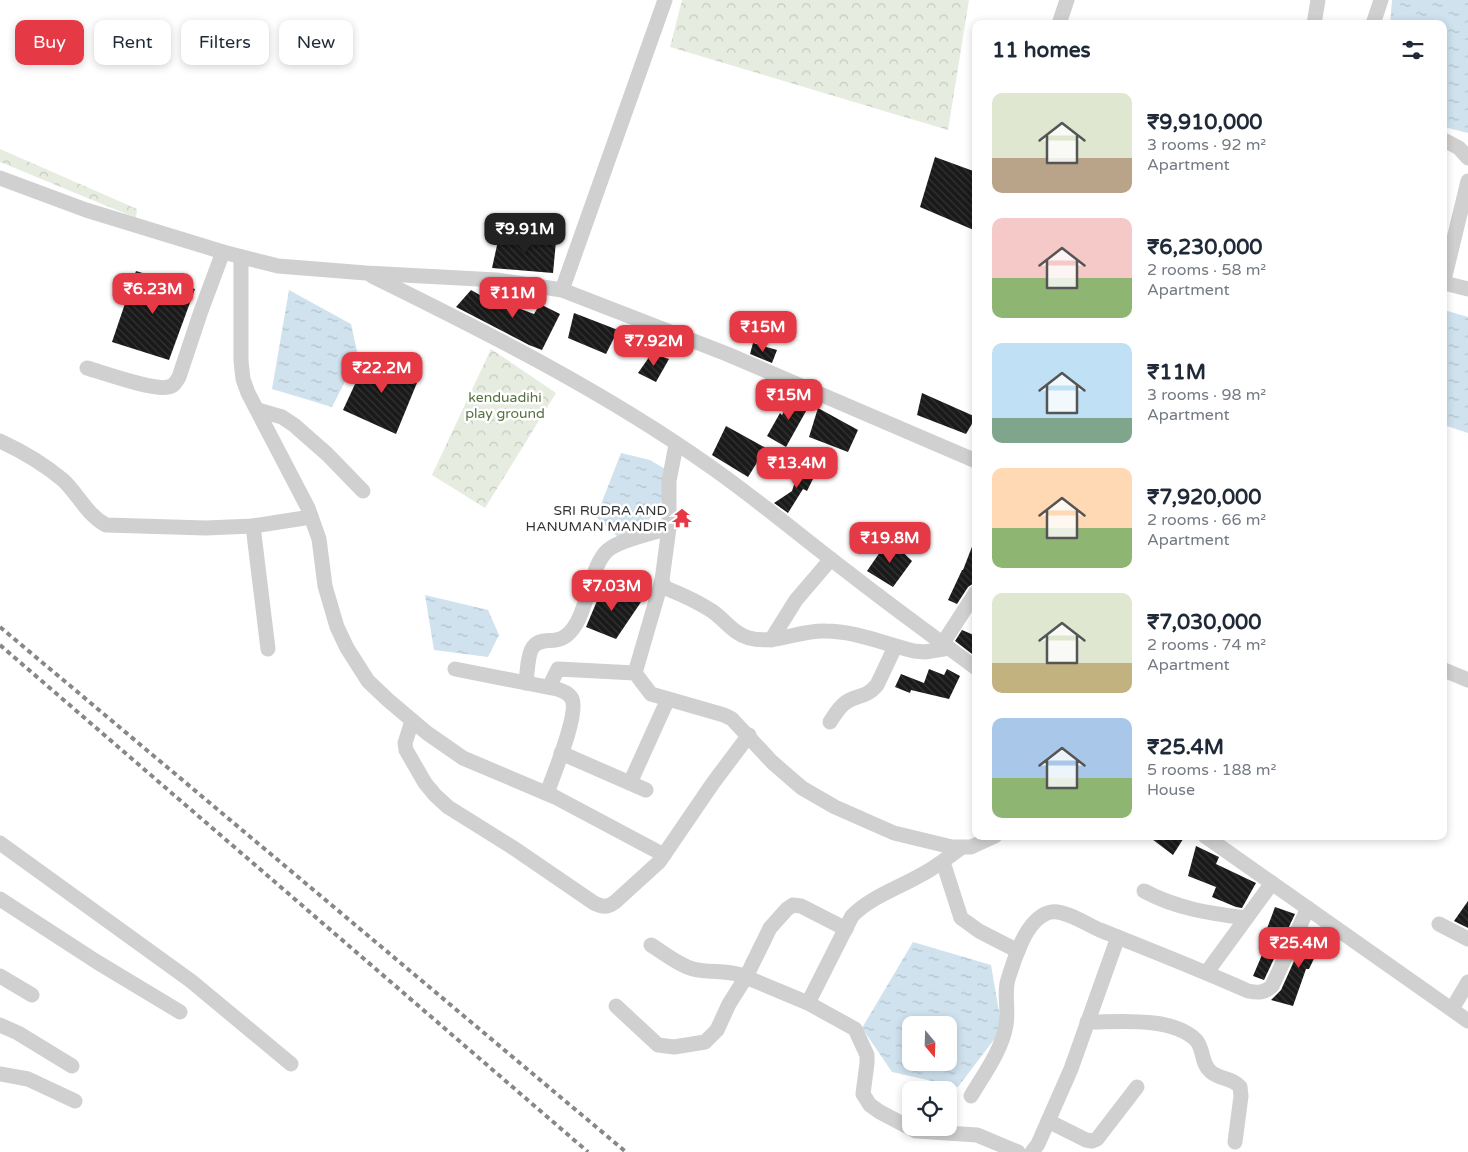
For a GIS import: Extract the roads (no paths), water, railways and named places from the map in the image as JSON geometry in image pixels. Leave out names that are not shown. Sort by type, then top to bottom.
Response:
[{"type":"street","points":[[562,290],[665,0]]},
{"type":"street","points":[[1060,20],[1067,0]]},
{"type":"street","points":[[1315,20],[1318,0]]},
{"type":"street","points":[[1374,20],[1381,0]]},
{"type":"street","points":[[1447,142],[1459,148],[1468,158]]},
{"type":"street","points":[[0,178],[86,210],[241,258],[278,266],[497,280],[562,290],[727,354],[972,457]]},
{"type":"street","points":[[1447,269],[1468,180]]},
{"type":"street","points":[[87,368],[153,386],[166,388],[174,385],[180,377],[201,311],[223,252]]},
{"type":"street","points":[[241,258],[240,360],[243,378],[248,393],[295,480],[311,517],[319,539],[325,586],[337,627],[346,648],[368,681],[412,721],[462,758],[547,793],[664,855]]},
{"type":"street","points":[[366,273],[533,359],[614,405],[711,467],[972,665]]},
{"type":"street","points":[[1447,283],[1468,289]]},
{"type":"street","points":[[258,410],[282,417],[294,425],[327,454],[363,490]]},
{"type":"street","points":[[0,442],[14,447],[63,480],[96,520],[106,525],[206,528],[253,526],[311,517]]},
{"type":"street","points":[[635,673],[662,580],[669,528],[669,481],[676,445]]},
{"type":"street","points":[[253,526],[268,650]]},
{"type":"street","points":[[526,683],[531,650],[534,645],[565,638],[577,624],[604,553],[614,545],[669,528]]},
{"type":"street","points":[[771,640],[796,600],[831,559]]},
{"type":"street","points":[[662,580],[664,586],[668,589],[713,612],[739,634],[748,638],[771,640],[817,631],[827,631],[849,633],[896,647],[924,652],[946,646],[972,599]]},
{"type":"street","points":[[830,722],[847,701],[862,697],[873,690],[896,647]]},
{"type":"street","points":[[455,669],[549,687],[566,692],[572,698],[575,708],[547,793]]},
{"type":"street","points":[[549,687],[558,669],[635,673],[651,694],[732,719],[749,735],[772,762],[802,788],[835,807],[894,833],[923,841],[961,848],[980,844],[988,840]]},
{"type":"street","points":[[1447,671],[1468,680]]},
{"type":"street","points":[[630,783],[668,699]]},
{"type":"street","points":[[412,721],[405,743],[406,750],[425,783],[448,808],[512,847],[599,906],[609,906],[659,862],[713,783],[749,735]]},
{"type":"street","points":[[561,753],[646,790]]},
{"type":"street","points":[[1212,840],[1468,1021]]},
{"type":"street","points":[[0,843],[191,981],[291,1064]]},
{"type":"street","points":[[808,1003],[852,916],[868,902],[921,876],[961,848]]},
{"type":"street","points":[[943,862],[960,918],[1018,951]]},
{"type":"street","points":[[1207,972],[1272,884]]},
{"type":"street","points":[[1144,891],[1182,908],[1246,918]]},
{"type":"street","points":[[0,899],[97,962],[180,1012]]},
{"type":"street","points":[[616,1006],[658,1045],[674,1047],[706,1042],[717,1030],[770,928],[780,914],[793,905],[801,906],[846,929]]},
{"type":"street","points":[[971,1096],[1005,1033],[1008,978],[1018,951],[1028,929],[1042,917],[1053,911],[1060,912],[1207,972],[1248,991],[1256,992],[1268,990],[1272,986],[1308,908]]},
{"type":"street","points":[[1439,924],[1468,939]]},
{"type":"street","points":[[1032,1152],[1038,1144],[1070,1069],[1118,937]]},
{"type":"street","points":[[651,945],[685,966],[695,969],[732,972],[808,1003],[849,1024],[859,1035],[867,1055],[863,1094],[870,1105],[916,1131],[977,1135],[1018,1152]]},
{"type":"street","points":[[0,976],[32,995]]},
{"type":"street","points":[[1452,1009],[1468,982]]},
{"type":"street","points":[[1087,1022],[1165,1024],[1177,1028],[1197,1041],[1207,1068],[1211,1073],[1231,1080],[1240,1087],[1241,1096],[1235,1142]]},
{"type":"street","points":[[0,1025],[18,1033],[72,1066]]},
{"type":"street","points":[[0,1074],[28,1079],[75,1101]]},
{"type":"street","points":[[1048,1121],[1086,1140],[1097,1140],[1137,1087]]},
{"type":"water","points":[[1392,0],[1468,0],[1468,133],[1447,128],[1447,20],[1390,20]]},
{"type":"water","points":[[289,290],[351,324],[358,356],[332,407],[272,389]]},
{"type":"water","points":[[1447,311],[1468,317],[1468,433],[1447,426]]},
{"type":"water","points":[[621,453],[650,460],[665,469],[663,499],[651,517],[638,532],[619,538],[596,517]]},
{"type":"water","points":[[425,595],[488,610],[499,635],[488,657],[434,650]]},
{"type":"water","points":[[913,942],[991,965],[1002,1029],[958,1087],[957,1081],[932,1081],[892,1072],[862,1028]]},
{"type":"railway","points":[[0,627],[626,1152]]},
{"type":"railway","points":[[0,645],[588,1152]]},
{"type":"place","name":"SRI RUDRA AND HANUMAN MANDIR","points":[[682,518]]},
{"type":"park label","name":"kenduadihi play ground","points":[[505,406]]}]
